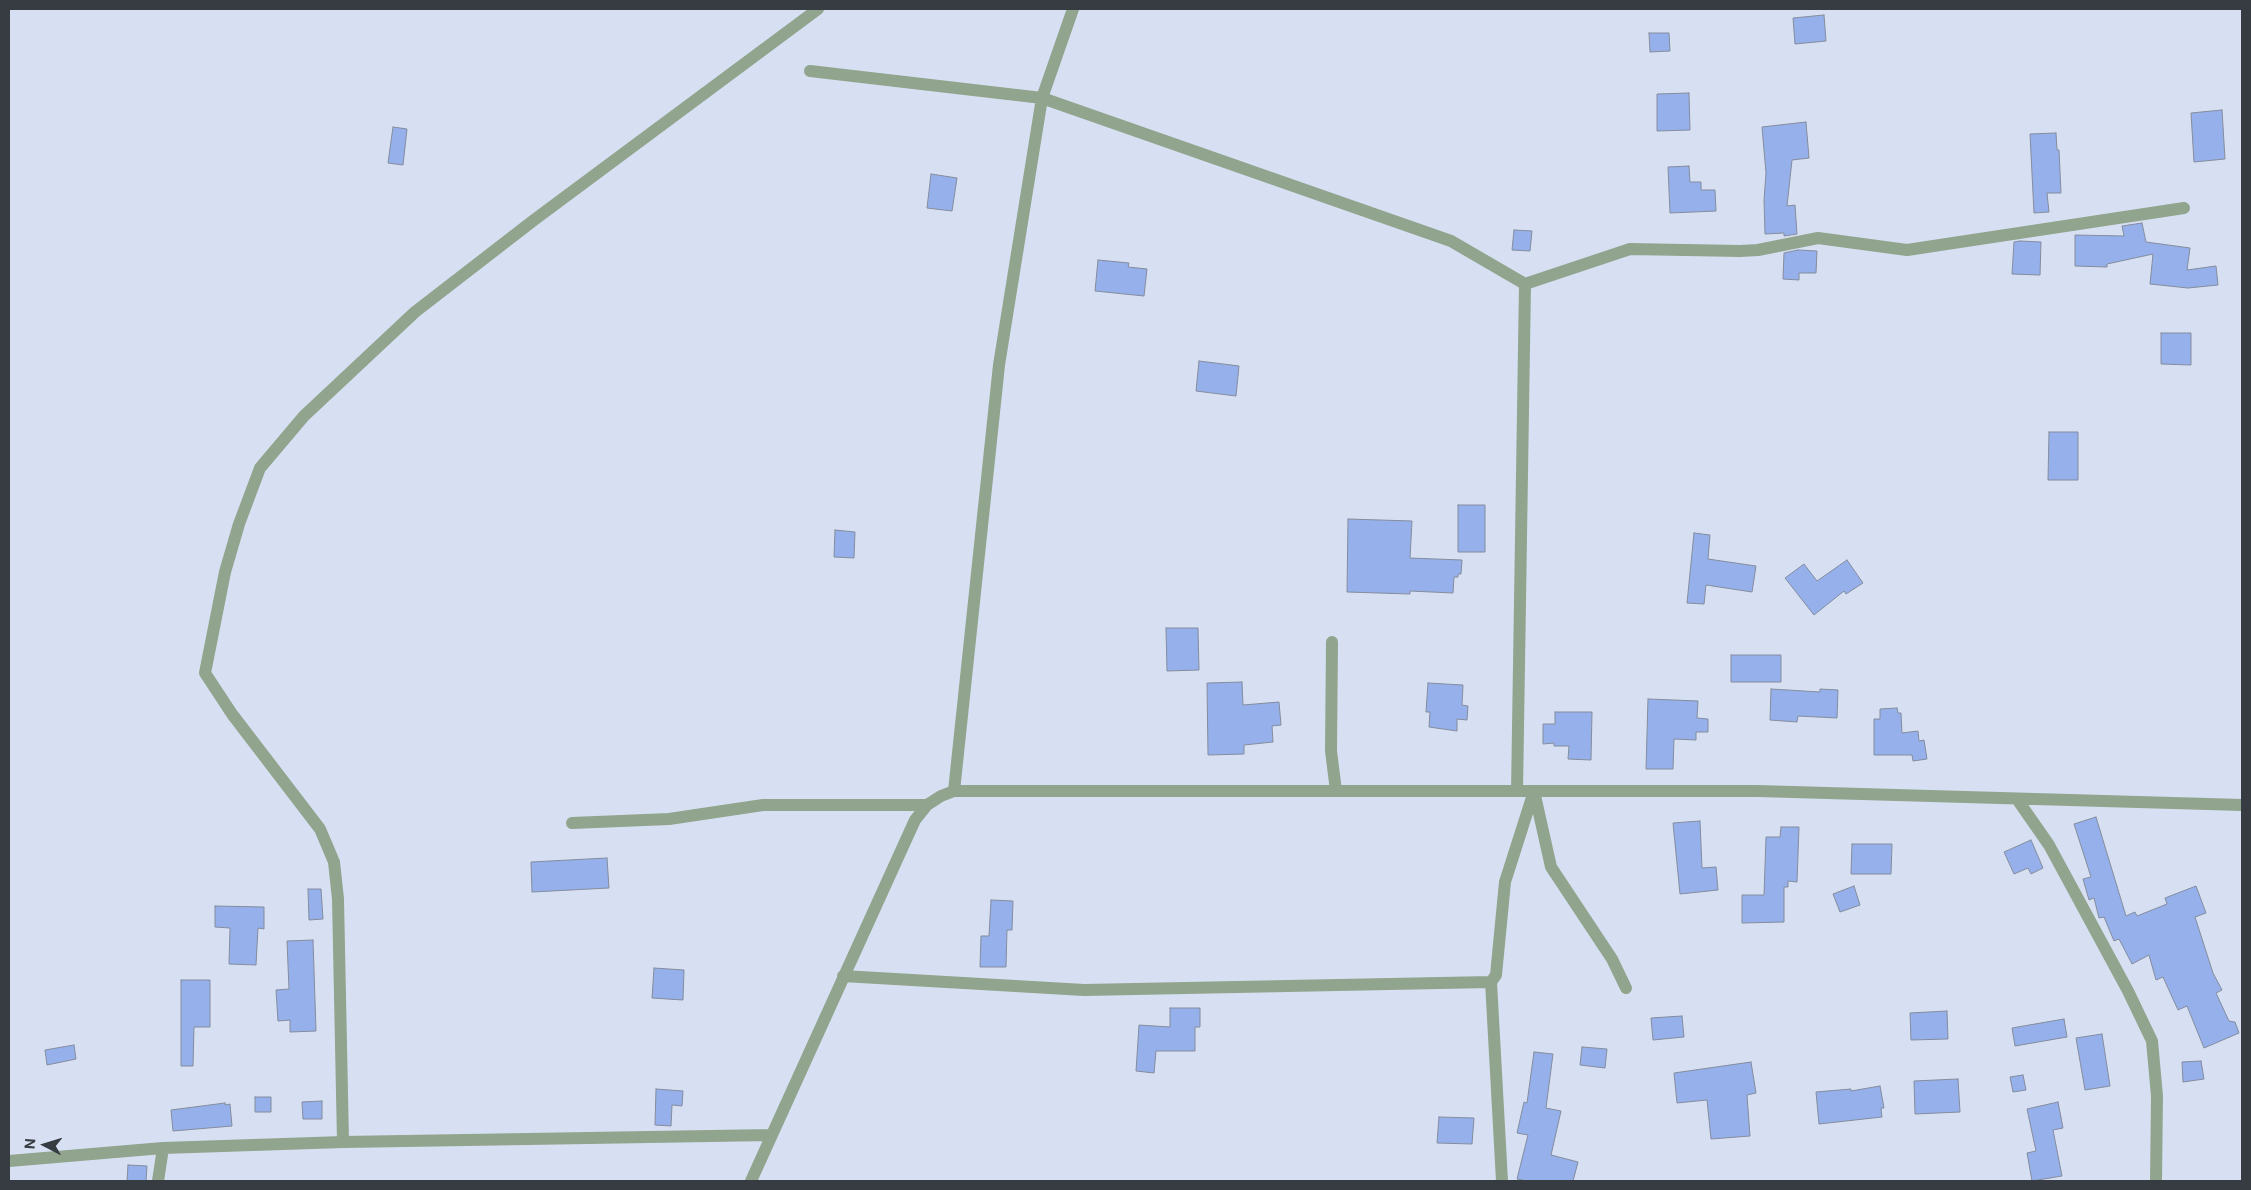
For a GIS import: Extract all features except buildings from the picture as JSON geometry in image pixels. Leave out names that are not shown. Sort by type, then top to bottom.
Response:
[{"type":"street","points":[[343,1142],[338,899],[334,862],[320,829],[232,714],[205,673],[225,572],[260,468],[304,416],[415,312],[534,220],[818,9]]},
{"type":"street","points":[[954,791],[999,365],[1042,98],[1073,9]]},
{"type":"street","points":[[810,71],[1042,98],[1451,241],[1525,284],[1630,249],[1758,250],[1818,238],[1907,250],[2184,208]]},
{"type":"street","points":[[1517,791],[1525,284]]},
{"type":"street","points":[[1332,642],[1330,751],[1336,791]]},
{"type":"street","points":[[750,1181],[915,820],[927,805],[941,796],[954,791],[1758,791],[2242,806]]},
{"type":"street","points":[[1502,1181],[1491,982],[1496,975],[1504,882],[1534,791]]},
{"type":"street","points":[[1534,791],[1552,867],[1612,959],[1626,988]]},
{"type":"street","points":[[2017,799],[2049,846],[2128,991],[2152,1042],[2157,1096],[2156,1181]]},
{"type":"street","points":[[572,823],[669,819],[763,806],[927,805]]},
{"type":"street","points":[[844,976],[1084,990],[1491,982]]},
{"type":"street","points":[[9,1161],[163,1148],[343,1142],[772,1135]]},
{"type":"street","points":[[158,1181],[163,1148]]}]
